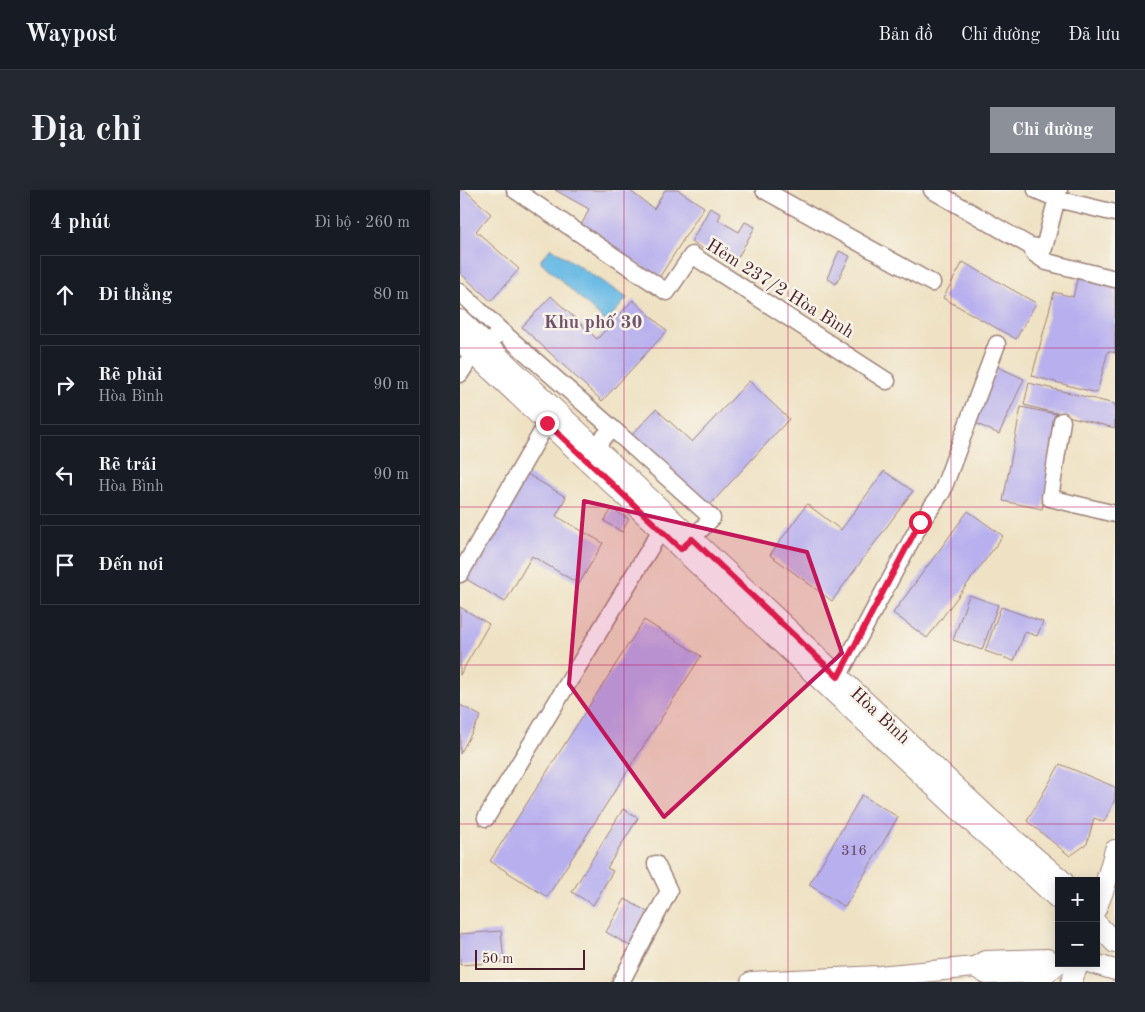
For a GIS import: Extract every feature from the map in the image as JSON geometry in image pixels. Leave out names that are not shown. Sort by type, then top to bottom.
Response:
[{"type":"main road","name":"Hòa Bình","points":[[460,320],[473,347],[547,423],[661,530],[686,544],[838,677],[988,817],[1058,877]]},
{"type":"main road","name":"Hòa Bình","points":[[473,347],[595,447],[686,544],[964,815],[1055,896]]},
{"type":"main road","points":[[1100,899],[1115,850]]},
{"type":"main road","points":[[1100,927],[1115,943]]},
{"type":"main road","points":[[751,982],[905,978],[975,967],[985,961],[1047,959],[1055,962]]},
{"type":"main road","points":[[1100,966],[1115,970]]},
{"type":"main road","points":[[1071,982],[1077,967]]},
{"type":"street","name":"Hẻm 237/2 Hòa Bình","points":[[515,190],[667,292],[692,255],[887,381]]},
{"type":"street","points":[[764,190],[932,283]]},
{"type":"street","points":[[932,190],[1030,246],[1044,248],[1058,195]]},
{"type":"street","points":[[1036,190],[1115,213]]},
{"type":"street","points":[[1030,246],[1035,254],[1047,262],[1115,279]]},
{"type":"street","points":[[460,292],[500,330],[712,518],[686,544]]},
{"type":"street","points":[[460,374],[473,347],[500,330]]},
{"type":"street","points":[[838,677],[920,522],[942,492],[997,344]]},
{"type":"street","points":[[1062,421],[1050,498],[1115,514]]},
{"type":"street","points":[[460,574],[547,423]]},
{"type":"street","points":[[595,447],[612,428]]},
{"type":"street","points":[[486,818],[661,530]]},
{"type":"street","points":[[621,982],[669,891],[656,864]]},
{"type":"highlighted area","points":[[584,501],[807,552],[842,653],[664,817],[569,684]]},
{"type":"water","points":[[551,248],[627,298],[606,322],[540,261]]},
{"type":"building","points":[[460,190],[465,190],[491,214],[476,231],[519,269],[491,301],[460,273]]},
{"type":"building","points":[[555,190],[629,190],[654,209],[665,190],[678,190],[704,207],[659,278],[581,226],[589,209]]},
{"type":"building","points":[[710,208],[721,214],[718,220],[739,232],[745,222],[755,227],[733,266],[691,242]]},
{"type":"building","points":[[839,251],[850,256],[836,284],[827,278]]},
{"type":"building","points":[[963,262],[1036,303],[1016,339],[943,298]]},
{"type":"building","points":[[1079,272],[1115,281],[1115,353],[1108,351],[1097,393],[1032,376],[1054,292],[1073,297]]},
{"type":"building","points":[[551,296],[597,339],[633,300],[667,331],[602,401],[522,327]]},
{"type":"building","points":[[998,367],[1024,379],[999,434],[973,422]]},
{"type":"building","points":[[749,381],[789,419],[707,508],[630,437],[656,409],[692,442]]},
{"type":"building","points":[[1029,383],[1115,404],[1115,428],[1024,405]]},
{"type":"building","points":[[1021,407],[1061,415],[1042,509],[1003,501]]},
{"type":"building","points":[[884,471],[913,491],[832,601],[770,555],[807,504],[841,530]]},
{"type":"building","points":[[527,474],[566,497],[556,516],[603,543],[579,584],[532,556],[505,602],[466,579]]},
{"type":"building","points":[[612,509],[629,519],[622,532],[604,521]]},
{"type":"building","points":[[968,511],[1003,536],[927,638],[893,613]]},
{"type":"building","points":[[969,595],[998,605],[982,650],[953,640]]},
{"type":"building","points":[[460,607],[489,624],[460,675]]},
{"type":"building","points":[[1001,607],[1043,622],[1037,636],[1025,632],[1014,661],[985,651]]},
{"type":"building","points":[[644,620],[701,656],[547,897],[490,861]]},
{"type":"building","points":[[460,705],[481,716],[460,754]]},
{"type":"building","points":[[1060,764],[1115,787],[1115,800],[1104,822],[1094,818],[1087,844],[1070,856],[1027,821]]},
{"type":"building","points":[[862,795],[898,817],[845,907],[809,885]]},
{"type":"building","points":[[623,809],[638,818],[607,868],[613,871],[593,905],[572,892]]},
{"type":"building","points":[[625,899],[651,914],[632,947],[606,932]]},
{"type":"building","points":[[501,931],[504,962],[460,965],[460,934]]},
{"type":"district","name":"Khu phố 30","points":[[593,323]]},
{"type":"route","points":[[547,423],[681,549],[692,539],[838,677],[920,522]]}]
